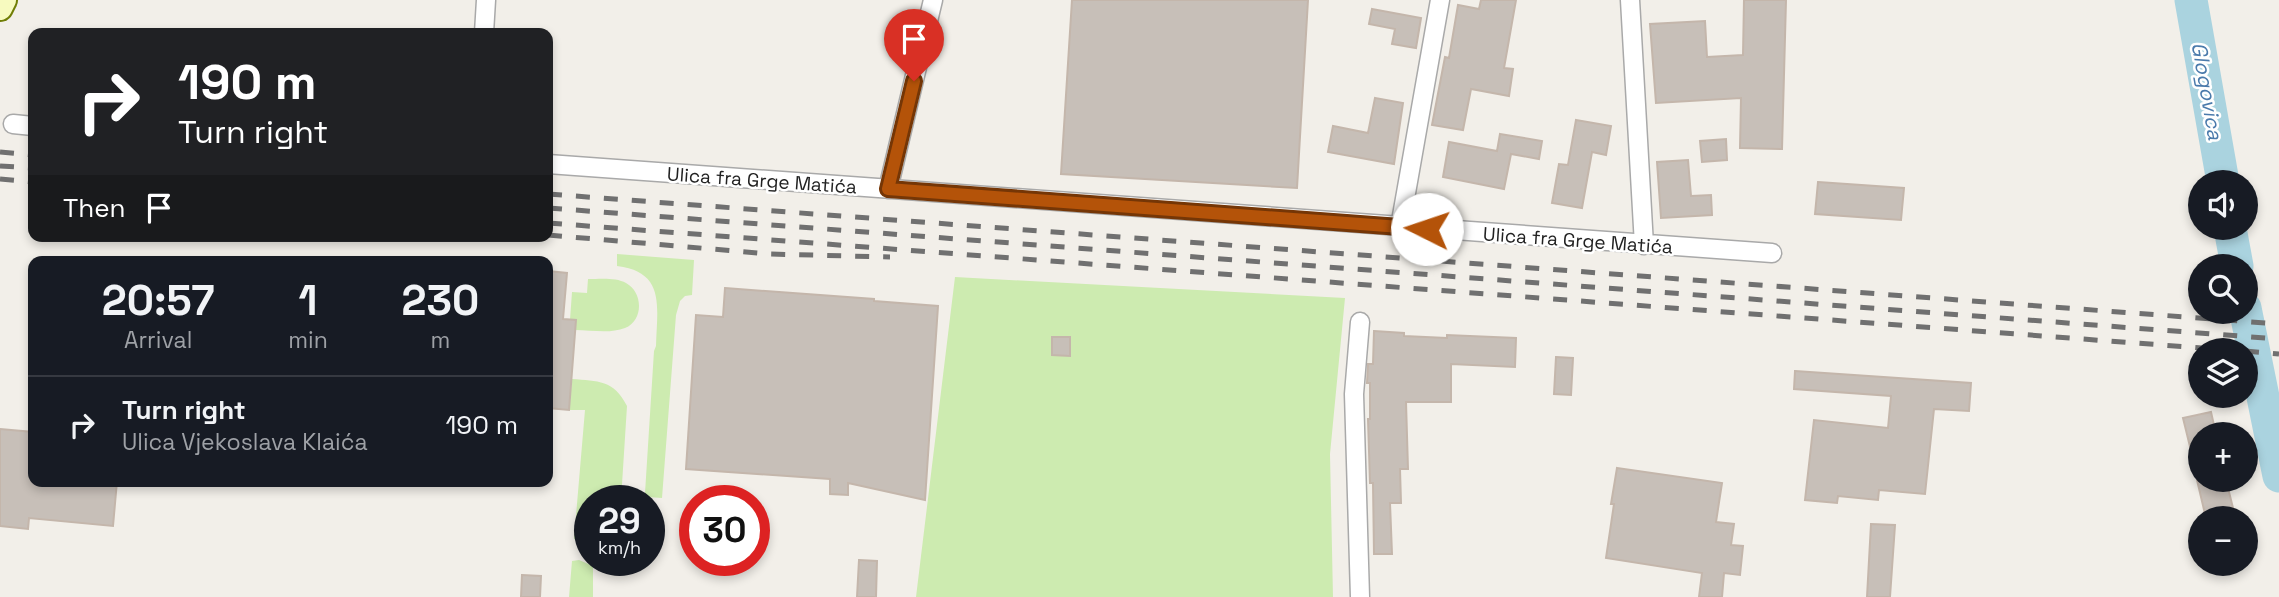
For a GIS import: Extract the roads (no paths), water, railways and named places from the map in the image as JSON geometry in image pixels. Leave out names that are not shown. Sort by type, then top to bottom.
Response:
[{"type":"main road","points":[[0,8],[4,0]]},
{"type":"street","points":[[484,28],[486,0]]},
{"type":"street","points":[[888,189],[933,0]]},
{"type":"street","points":[[1400,227],[1440,0]]},
{"type":"street","points":[[1630,0],[1644,246]]},
{"type":"street","points":[[13,124],[28,126]]},
{"type":"street","name":"Ulica fra Grge Matića","points":[[553,164],[1644,246],[1772,253]]},
{"type":"street","points":[[1360,322],[1354,394],[1360,597]]},
{"type":"waterway","name":"Glogovica","points":[[2191,0],[2221,170]]},
{"type":"waterway","name":"Glogovica","points":[[2232,240],[2235,254]]},
{"type":"waterway","name":"Glogovica","points":[[2248,324],[2279,476]]},
{"type":"railway","points":[[0,152],[28,155]]},
{"type":"railway","points":[[0,166],[28,168]]},
{"type":"railway","points":[[0,179],[28,182]]},
{"type":"railway","points":[[553,194],[2279,324]]},
{"type":"railway","points":[[553,208],[2279,339]]},
{"type":"railway","points":[[553,223],[2188,347]]},
{"type":"railway","points":[[553,235],[770,254],[890,257]]},
{"type":"railway","points":[[2258,352],[2279,354]]}]
